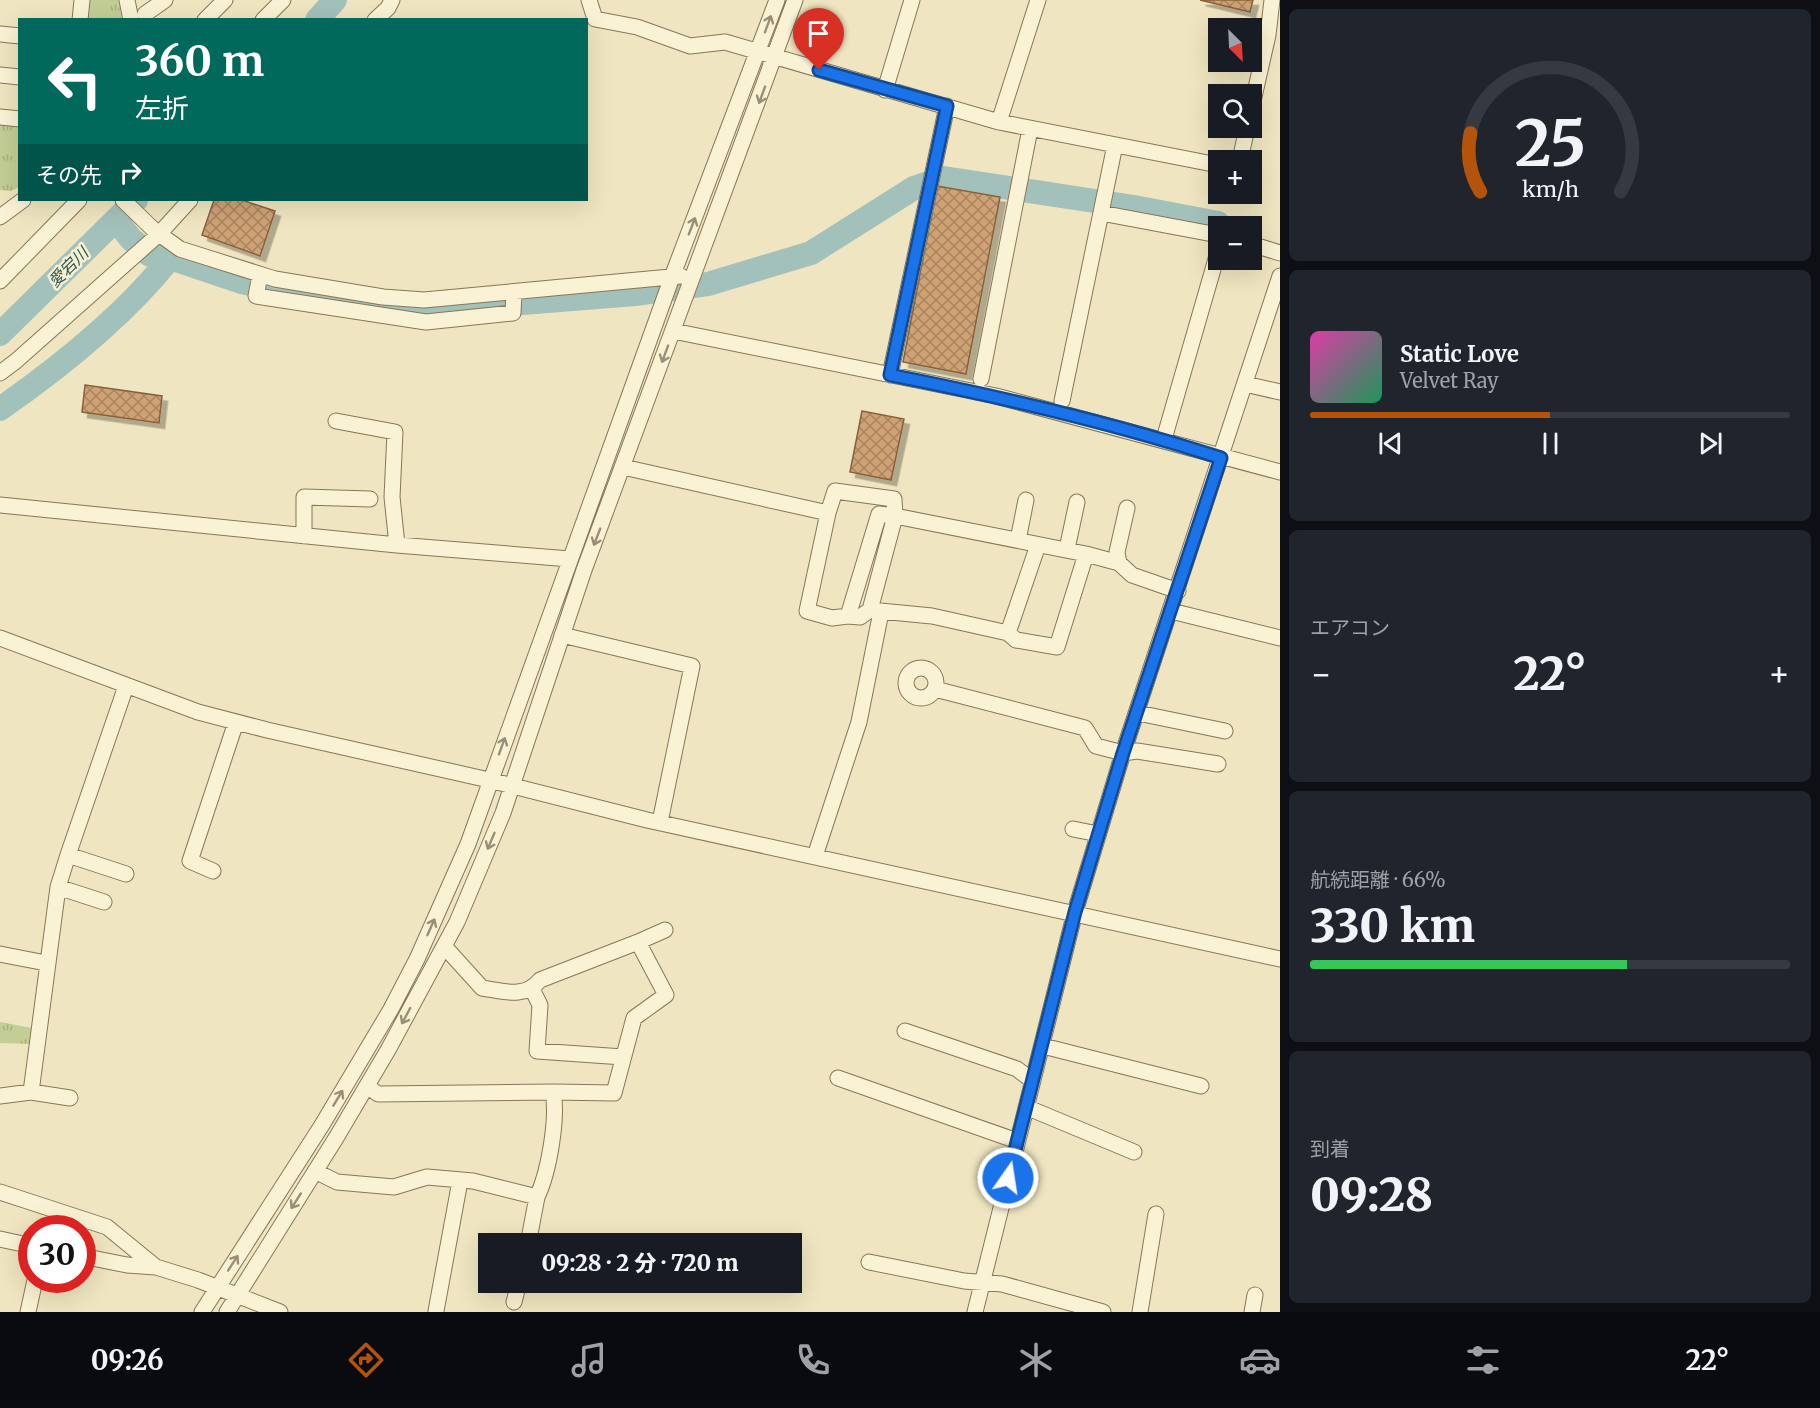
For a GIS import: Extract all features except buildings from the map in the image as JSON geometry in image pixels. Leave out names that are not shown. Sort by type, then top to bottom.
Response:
[{"type":"street","points":[[78,0],[80,18]]},
{"type":"street","points":[[127,0],[141,13],[165,0]]},
{"type":"street","points":[[207,18],[225,0]]},
{"type":"street","points":[[265,18],[283,0]]},
{"type":"street","points":[[377,18],[388,8],[392,0]]},
{"type":"street","points":[[589,0],[591,19],[637,27],[690,46],[725,42],[999,122],[1208,163]]},
{"type":"street","points":[[202,1312],[322,1125],[391,1009],[417,959],[468,844],[489,780],[672,279],[777,0]]},
{"type":"street","points":[[227,1312],[367,1086],[444,946],[503,813],[562,635],[684,299],[776,58],[795,0]]},
{"type":"street","points":[[885,90],[912,0]]},
{"type":"street","points":[[999,122],[1038,0]]},
{"type":"street","points":[[1257,84],[1268,35],[1272,0]]},
{"type":"street","points":[[0,34],[18,36]]},
{"type":"street","points":[[0,75],[18,77]]},
{"type":"street","points":[[890,375],[947,106]]},
{"type":"street","points":[[0,117],[18,119]]},
{"type":"street","points":[[981,379],[1030,129]]},
{"type":"street","points":[[1062,401],[1115,145]]},
{"type":"street","points":[[3,211],[21,201]]},
{"type":"street","points":[[0,280],[78,201]]},
{"type":"street","points":[[124,201],[155,235],[180,249],[260,276],[383,297],[424,300],[694,276]]},
{"type":"street","points":[[0,373],[131,258],[189,201]]},
{"type":"street","points":[[1101,213],[1208,233]]},
{"type":"street","points":[[1262,247],[1280,253]]},
{"type":"street","points":[[1164,440],[1213,270]]},
{"type":"street","points":[[260,276],[256,296],[426,321],[513,313],[514,293]]},
{"type":"street","points":[[975,1312],[1075,912],[1123,753],[1280,276]]},
{"type":"street","points":[[315,306],[316,287]]},
{"type":"street","points":[[382,316],[383,297]]},
{"type":"street","points":[[453,298],[455,318]]},
{"type":"street","points":[[673,331],[996,396],[1280,472]]},
{"type":"street","points":[[1245,384],[1280,392]]},
{"type":"street","points":[[336,421],[395,432],[392,497],[397,545]]},
{"type":"street","points":[[623,467],[828,513]]},
{"type":"street","points":[[815,856],[859,722],[875,611],[895,516],[894,499],[835,491],[828,513],[807,611],[832,618],[860,617],[875,611],[932,616],[1008,633],[1016,640],[1057,647],[1086,554]]},
{"type":"street","points":[[304,536],[304,497],[370,499]]},
{"type":"street","points":[[1018,540],[1026,500]]},
{"type":"street","points":[[1067,549],[1077,502]]},
{"type":"street","points":[[0,505],[397,545],[570,559]]},
{"type":"street","points":[[1119,563],[1117,552],[1127,508]]},
{"type":"street","points":[[848,616],[879,514],[1067,549],[1119,563],[1132,575],[1178,591]]},
{"type":"street","points":[[1008,633],[1038,545]]},
{"type":"street","points":[[1171,611],[1280,638]]},
{"type":"street","points":[[562,635],[692,666],[660,822]]},
{"type":"street","points":[[0,638],[198,712],[236,722],[511,785],[660,822],[1280,959]]},
{"type":"street","points":[[31,1092],[46,963],[58,887],[126,686]]},
{"type":"street","points":[[935,689],[1085,728],[1096,746],[1123,753],[1137,751],[1218,764]]},
{"type":"street","points":[[1138,713],[1225,731]]},
{"type":"street","points":[[213,871],[190,861],[236,722]]},
{"type":"street","points":[[1073,830],[1098,834]]},
{"type":"street","points":[[68,855],[126,874]]},
{"type":"street","points":[[58,887],[104,902]]},
{"type":"street","points":[[444,946],[482,988],[520,993],[532,989],[540,980],[665,930]]},
{"type":"street","points":[[367,1086],[378,1094],[553,1092],[614,1094],[634,1018],[666,995],[638,942]]},
{"type":"street","points":[[0,954],[46,963]]},
{"type":"street","points":[[532,989],[540,1005],[537,1051],[623,1057]]},
{"type":"street","points":[[905,1031],[1017,1069],[1033,1081]]},
{"type":"street","points":[[1043,1046],[1201,1086]]},
{"type":"street","points":[[838,1078],[1017,1141]]},
{"type":"street","points":[[0,1096],[31,1092],[70,1098]]},
{"type":"street","points":[[530,1233],[537,1197],[544,1183],[554,1116],[553,1092]]},
{"type":"street","points":[[1026,1107],[1134,1152]]},
{"type":"street","points":[[315,1171],[337,1182],[394,1187],[427,1178],[474,1181],[537,1197]]},
{"type":"street","points":[[436,1311],[460,1181]]},
{"type":"street","points":[[0,1192],[107,1227],[156,1267]]},
{"type":"street","points":[[1140,1312],[1156,1214]]},
{"type":"street","points":[[0,1239],[18,1243]]},
{"type":"street","points":[[96,1259],[127,1265],[156,1267],[280,1312]]},
{"type":"street","points":[[869,1262],[964,1281],[983,1281],[1103,1312]]},
{"type":"street","points":[[28,1312],[32,1293]]},
{"type":"street","points":[[514,1302],[516,1293]]},
{"type":"street","points":[[1252,1312],[1255,1295]]},
{"type":"green space","points":[[89,0],[118,0],[122,18],[87,18]]},
{"type":"green space","points":[[0,124],[18,125],[18,188],[11,191],[0,190]]},
{"type":"green space","points":[[0,1022],[32,1028],[31,1044],[0,1043]]},
{"type":"waterway","name":"愛宕川","points":[[319,18],[335,0]]},
{"type":"waterway","points":[[116,220],[131,239],[150,255],[170,258],[241,282],[354,305],[426,311],[635,294],[708,284],[811,253],[914,188],[944,178],[1134,207],[1208,221]]},
{"type":"waterway","name":"愛宕川","points":[[0,334],[135,201]]},
{"type":"waterway","points":[[0,409],[46,376],[91,339],[133,300],[170,258]]},
{"type":"route","points":[[819,70],[947,106],[890,375],[996,396],[1164,440],[1221,458],[1123,753],[1075,912],[1008,1178]]}]
